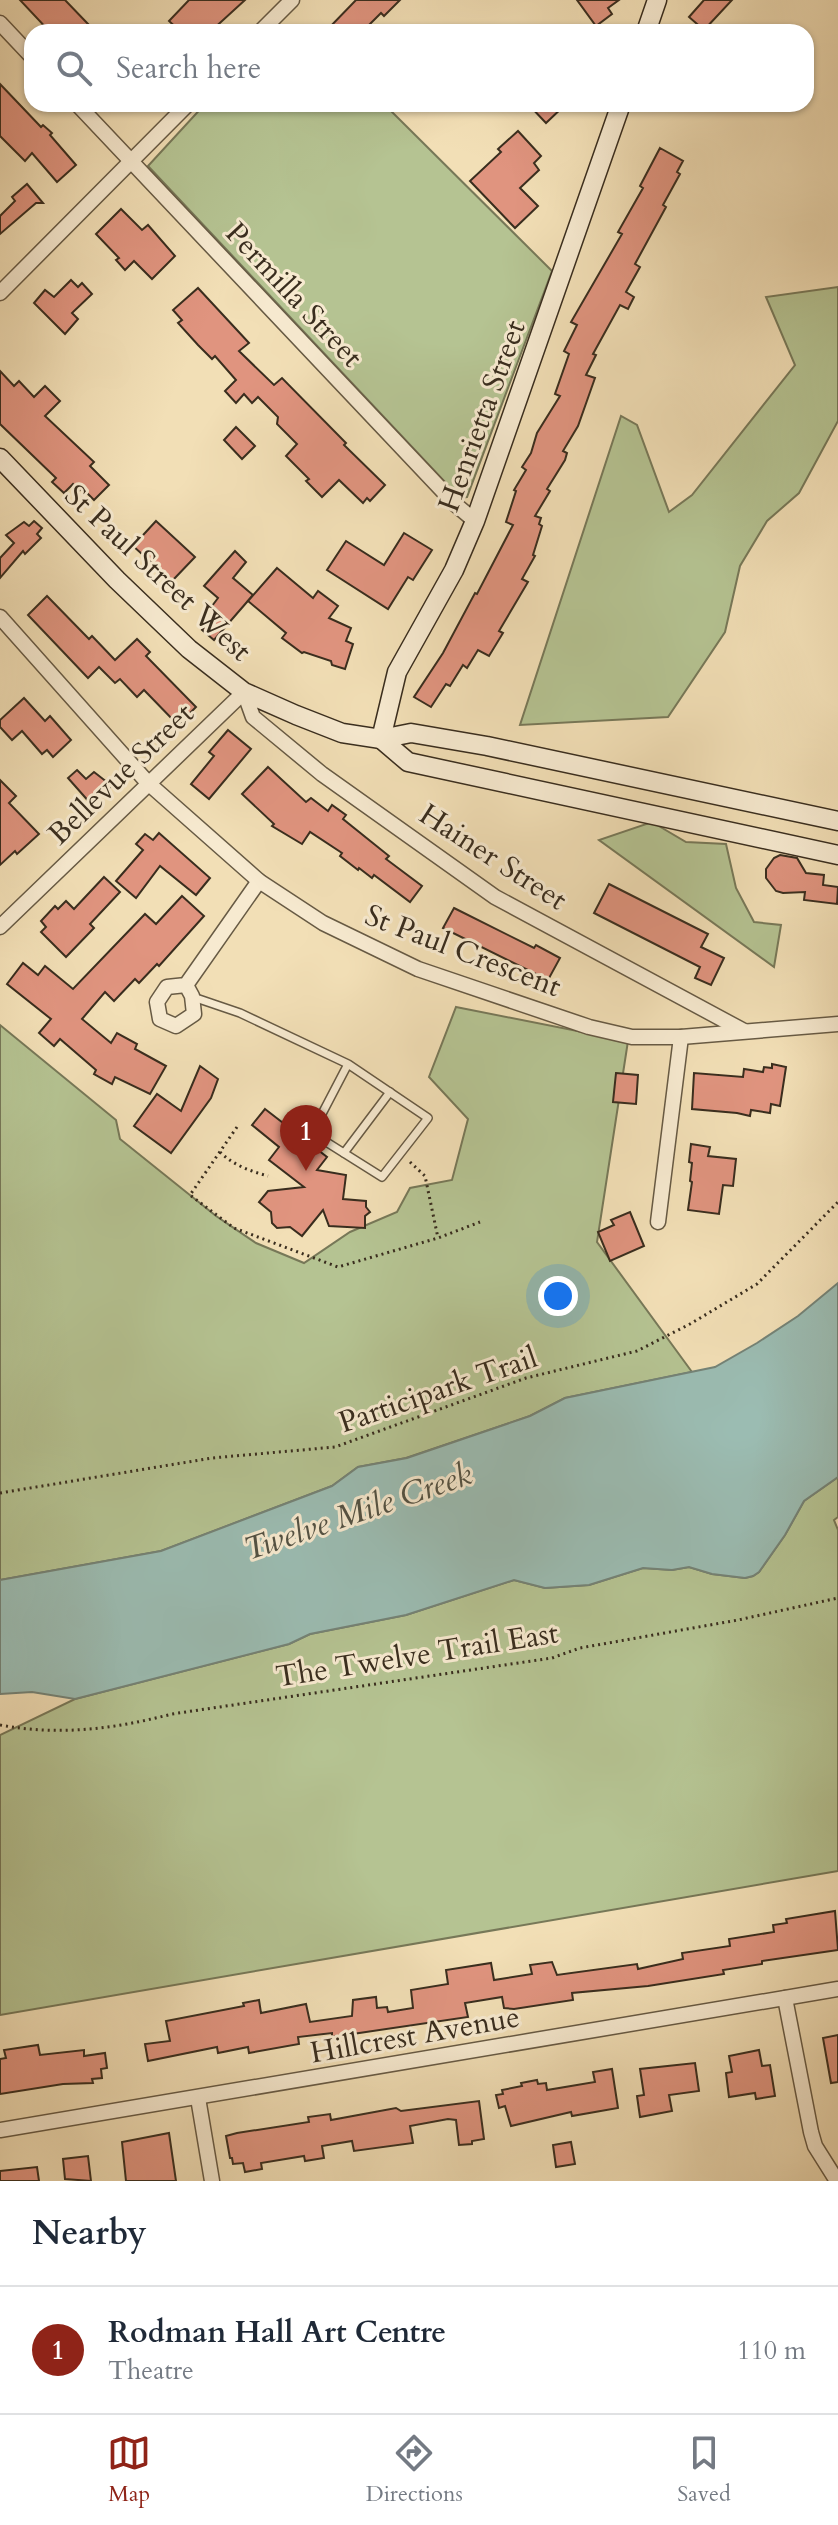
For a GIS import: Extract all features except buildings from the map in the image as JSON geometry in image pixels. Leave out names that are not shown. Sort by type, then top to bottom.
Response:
[{"type":"main road","points":[[649,24],[657,0]]},
{"type":"main road","name":"Henrietta Street","points":[[381,739],[397,672],[454,570],[475,521],[618,112]]},
{"type":"main road","name":"St Paul Street West","points":[[0,458],[189,649],[244,692],[342,733],[381,739],[411,733],[487,746],[838,821]]},
{"type":"main road","name":"St Paul Street West","points":[[381,739],[408,762],[838,855]]},
{"type":"street","points":[[268,24],[292,0]]},
{"type":"street","points":[[0,23],[24,48]]},
{"type":"street","name":"Permilla Street","points":[[85,112],[456,505],[475,521]]},
{"type":"street","points":[[0,293],[180,112]]},
{"type":"street","name":"St Paul Crescent","points":[[1,622],[148,783],[259,881],[323,923],[418,969],[589,1027],[632,1037],[681,1037],[838,1024]]},
{"type":"street","name":"Hainer Street","points":[[244,692],[253,717],[322,774],[495,897],[744,1031]]},
{"type":"street","name":"Bellevue Street","points":[[0,927],[244,692]]},
{"type":"street","points":[[189,991],[259,881]]},
{"type":"street","points":[[658,1222],[681,1037]]},
{"type":"street","name":"Hillcrest Avenue","points":[[0,2130],[838,1989]]},
{"type":"street","points":[[785,1998],[811,2132],[815,2146],[837,2181]]},
{"type":"street","points":[[198,2098],[212,2181]]},
{"type":"lane","points":[[189,991],[348,1064],[428,1118],[382,1177],[312,1133],[348,1064]]},
{"type":"lane","points":[[344,1153],[390,1092]]},
{"type":"path","points":[[237,1127],[190,1195],[234,1228],[338,1267],[438,1238],[480,1222]]},
{"type":"path","points":[[220,1152],[233,1165],[268,1176]]},
{"type":"path","points":[[400,1154],[425,1176],[438,1238]]},
{"type":"path","name":"Participark Trail","points":[[0,1493],[212,1458],[335,1447],[526,1378],[637,1351],[678,1331],[757,1284],[838,1202]]},
{"type":"path","name":"The Twelve Trail East","points":[[0,1725],[85,1731],[124,1726],[172,1714],[552,1658],[580,1648],[738,1620],[838,1598]]},
{"type":"green space","points":[[198,112],[392,112],[552,271],[467,497],[460,498],[148,166]]},
{"type":"green space","points":[[838,287],[838,421],[799,493],[767,521],[740,566],[725,632],[668,717],[520,725],[621,416],[637,425],[669,512],[692,495],[795,365],[766,297]]},
{"type":"green space","points":[[652,822],[686,842],[726,844],[736,888],[754,922],[781,925],[774,967],[599,840]]},
{"type":"green space","points":[[456,1007],[628,1041],[597,1242],[692,1372],[565,1398],[530,1416],[406,1458],[358,1467],[332,1486],[161,1551],[0,1580],[0,1025],[116,1120],[120,1139],[216,1216],[256,1243],[304,1263],[350,1232],[397,1212],[410,1188],[452,1180],[468,1119],[429,1077]]},
{"type":"green space","points":[[838,1477],[838,1517],[834,1520],[838,1530],[838,1871],[0,2015],[0,1735],[75,1699],[289,1644],[310,1634],[406,1615],[514,1580],[545,1588],[589,1585],[643,1568],[672,1570],[689,1567],[712,1574],[753,1576],[785,1535],[804,1501]]},
{"type":"water","name":"Twelve Mile Creek","points":[[838,1283],[838,1477],[804,1501],[785,1535],[753,1576],[712,1574],[689,1567],[672,1570],[643,1568],[589,1585],[545,1588],[514,1580],[406,1615],[310,1634],[289,1644],[75,1699],[32,1692],[0,1694],[0,1580],[161,1551],[332,1486],[358,1467],[407,1458],[530,1416],[565,1398],[715,1367],[798,1316]]},
{"type":"place","name":"Rodman Hall Art Centre","points":[[306,1171]]}]
